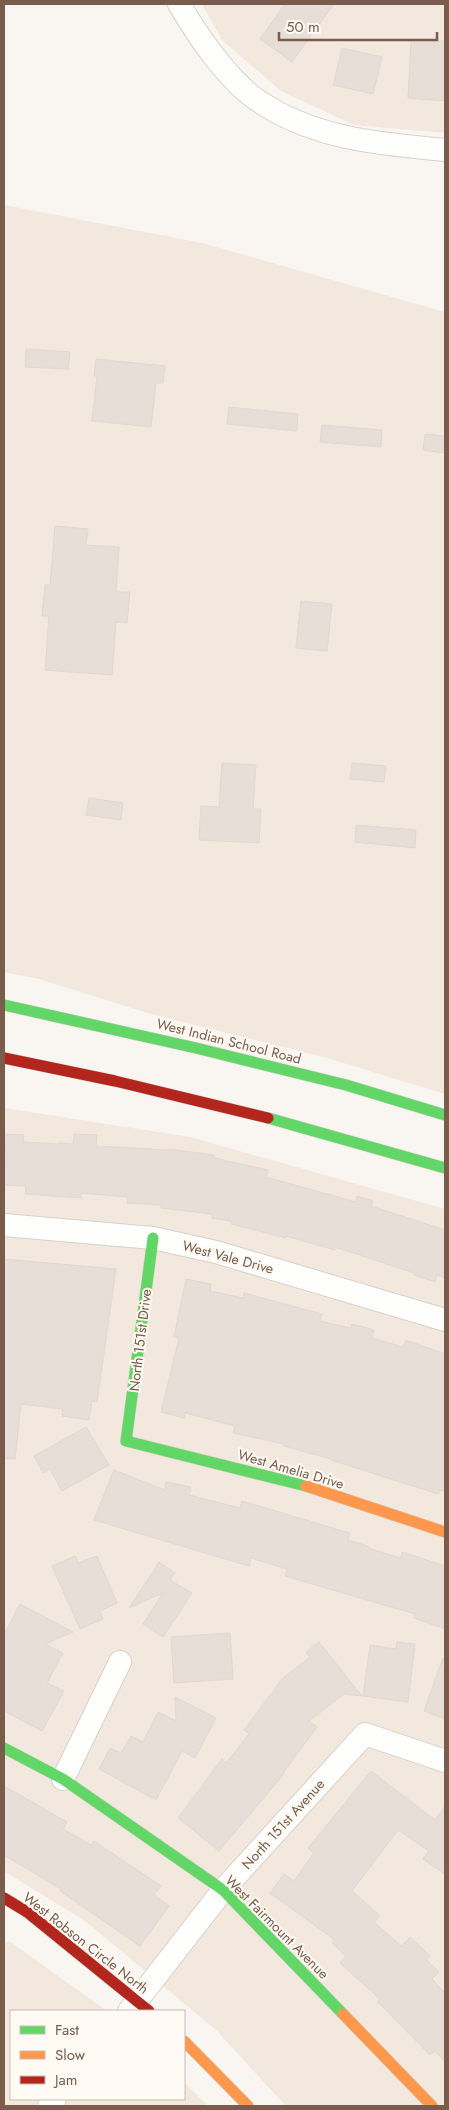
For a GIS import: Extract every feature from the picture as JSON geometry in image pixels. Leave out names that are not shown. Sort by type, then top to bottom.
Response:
[{"type":"street","points":[[179,4],[200,38],[250,95],[281,114],[311,128],[342,137],[374,143],[445,150]]},
{"type":"street","name":"West Indian School Road","points":[[4,1005],[196,1048],[346,1085],[445,1115]]},
{"type":"street","points":[[4,1058],[115,1080],[182,1096],[445,1168]]},
{"type":"street","name":"West Vale Drive","points":[[4,1225],[153,1238],[216,1252],[445,1320]]},
{"type":"street","name":"North 151st Drive","points":[[126,1441],[153,1238]]},
{"type":"street","name":"West Amelia Drive","points":[[126,1441],[305,1486],[445,1532]]},
{"type":"street","points":[[63,1779],[120,1662]]},
{"type":"street","name":"North 151st Avenue","points":[[139,2008],[222,1890],[365,1734],[445,1761]]},
{"type":"street","name":"West Fairmount Avenue","points":[[4,1748],[63,1779],[222,1890],[432,2106]]},
{"type":"street","name":"West Robson Circle North","points":[[4,1898],[26,1912],[139,2008]]},
{"type":"street","points":[[185,2042],[248,2106]]},
{"type":"shaded area","points":[[202,4],[445,4],[445,133],[354,125],[281,91],[222,40]]},
{"type":"shaded area","points":[[4,205],[202,243],[445,312],[445,1094],[327,1058],[151,1014],[39,979],[4,972]]},
{"type":"shaded area","points":[[4,1108],[190,1137],[445,1209],[445,2106],[286,2106],[217,2031],[85,1921],[4,1871]]},
{"type":"shaded area","points":[[9,1941],[106,2010],[10,2010],[10,2100],[185,2100],[185,2083],[208,2106],[4,2106],[4,1944]]},
{"type":"building","points":[[285,4],[334,4],[292,62],[260,39]]},
{"type":"building","points":[[411,40],[445,41],[445,101],[408,98]]},
{"type":"building","points":[[342,48],[382,57],[373,94],[333,85]]},
{"type":"building","points":[[26,349],[70,352],[68,369],[25,367]]},
{"type":"building","points":[[96,359],[165,366],[163,383],[156,383],[151,427],[92,421],[97,376],[94,376]]},
{"type":"building","points":[[229,407],[298,414],[297,431],[227,424]]},
{"type":"building","points":[[322,425],[382,430],[381,447],[320,442]]},
{"type":"building","points":[[425,434],[445,436],[445,453],[423,450]]},
{"type":"building","points":[[55,526],[88,529],[86,545],[119,547],[116,592],[130,592],[127,623],[116,622],[112,675],[45,670],[49,616],[42,616],[45,585],[50,585]]},
{"type":"building","points":[[301,601],[332,604],[327,651],[296,648]]},
{"type":"building","points":[[222,763],[256,765],[253,809],[261,809],[259,843],[199,840],[201,806],[219,807]]},
{"type":"building","points":[[352,763],[386,766],[384,782],[350,779]]},
{"type":"building","points":[[89,798],[123,803],[121,820],[86,815]]},
{"type":"building","points":[[356,825],[416,830],[415,848],[355,842]]},
{"type":"building","points":[[6,1134],[24,1135],[23,1142],[58,1144],[73,1144],[74,1134],[97,1135],[96,1146],[169,1149],[214,1155],[214,1158],[268,1170],[266,1177],[356,1202],[357,1196],[373,1201],[371,1206],[445,1230],[445,1278],[437,1275],[435,1282],[414,1275],[414,1273],[335,1247],[335,1250],[286,1236],[286,1238],[231,1224],[231,1221],[212,1218],[212,1214],[161,1208],[161,1205],[127,1203],[128,1197],[81,1193],[81,1198],[25,1194],[26,1186],[4,1185]]},
{"type":"building","points":[[4,1259],[116,1269],[97,1402],[92,1401],[89,1420],[62,1416],[63,1409],[21,1404],[15,1459],[4,1458]]},
{"type":"building","points":[[186,1279],[211,1284],[210,1291],[243,1298],[244,1293],[322,1314],[320,1321],[351,1328],[352,1324],[374,1330],[372,1338],[403,1347],[406,1340],[445,1354],[445,1492],[440,1490],[438,1494],[331,1459],[284,1446],[284,1444],[233,1433],[235,1426],[185,1413],[184,1418],[161,1412],[179,1338],[174,1337]]},
{"type":"building","points":[[86,1427],[109,1465],[62,1491],[50,1469],[43,1473],[34,1456]]},
{"type":"building","points":[[114,1470],[165,1490],[166,1482],[191,1487],[189,1495],[240,1508],[242,1501],[350,1533],[348,1540],[368,1546],[368,1548],[401,1558],[402,1552],[445,1566],[445,1629],[414,1618],[415,1614],[285,1576],[287,1569],[251,1558],[249,1566],[94,1520]]},
{"type":"building","points":[[75,1556],[78,1563],[97,1556],[117,1603],[100,1611],[103,1619],[80,1629],[52,1566]]},
{"type":"building","points":[[159,1562],[175,1573],[170,1580],[192,1593],[163,1637],[143,1624],[163,1593],[129,1608]]},
{"type":"building","points":[[20,1604],[73,1632],[45,1644],[63,1653],[47,1683],[64,1691],[42,1731],[4,1711],[4,1635]]},
{"type":"building","points":[[230,1633],[233,1679],[174,1683],[171,1637]]},
{"type":"building","points":[[319,1642],[362,1696],[344,1694],[309,1721],[317,1727],[284,1774],[219,1851],[178,1818],[222,1759],[226,1763],[249,1734],[244,1730],[282,1679],[310,1657],[306,1652]]},
{"type":"building","points":[[397,1642],[415,1644],[408,1702],[363,1696],[370,1645],[396,1649]]},
{"type":"building","points":[[443,1658],[445,1659],[445,1719],[424,1711]]},
{"type":"building","points":[[175,1697],[216,1718],[195,1758],[182,1751],[156,1800],[99,1769],[110,1748],[121,1753],[131,1736],[143,1742],[158,1712],[176,1721]]},
{"type":"building","points":[[371,1771],[435,1820],[445,1806],[445,1874],[423,1859],[429,1851],[398,1830],[352,1891],[380,1916],[374,1922],[401,1946],[410,1937],[430,1956],[426,1959],[439,1972],[432,1979],[445,1993],[445,2062],[435,2051],[430,2055],[378,2002],[380,1999],[340,1963],[346,1956],[332,1943],[335,1940],[270,1893],[284,1874],[294,1881],[314,1853],[308,1848]]},
{"type":"building","points":[[4,1786],[67,1822],[63,1829],[91,1845],[94,1841],[161,1886],[154,1895],[169,1906],[140,1946],[60,1891],[61,1889],[4,1855]]},
{"type":"traffic: fast","points":[[4,1005],[196,1048],[346,1085],[445,1115]]},
{"type":"traffic: fast","points":[[268,1118],[445,1168]]},
{"type":"traffic: fast","points":[[153,1238],[126,1441],[306,1486]]},
{"type":"traffic: fast","points":[[4,1748],[63,1779],[223,1890],[343,2014]]},
{"type":"traffic: slow","points":[[306,1486],[445,1532]]},
{"type":"traffic: slow","points":[[343,2014],[432,2106]]},
{"type":"traffic: slow","points":[[185,2042],[248,2106]]},
{"type":"traffic: jam","points":[[4,1058],[115,1081],[268,1118]]},
{"type":"traffic: jam","points":[[4,1898],[27,1912],[148,2010]]}]
